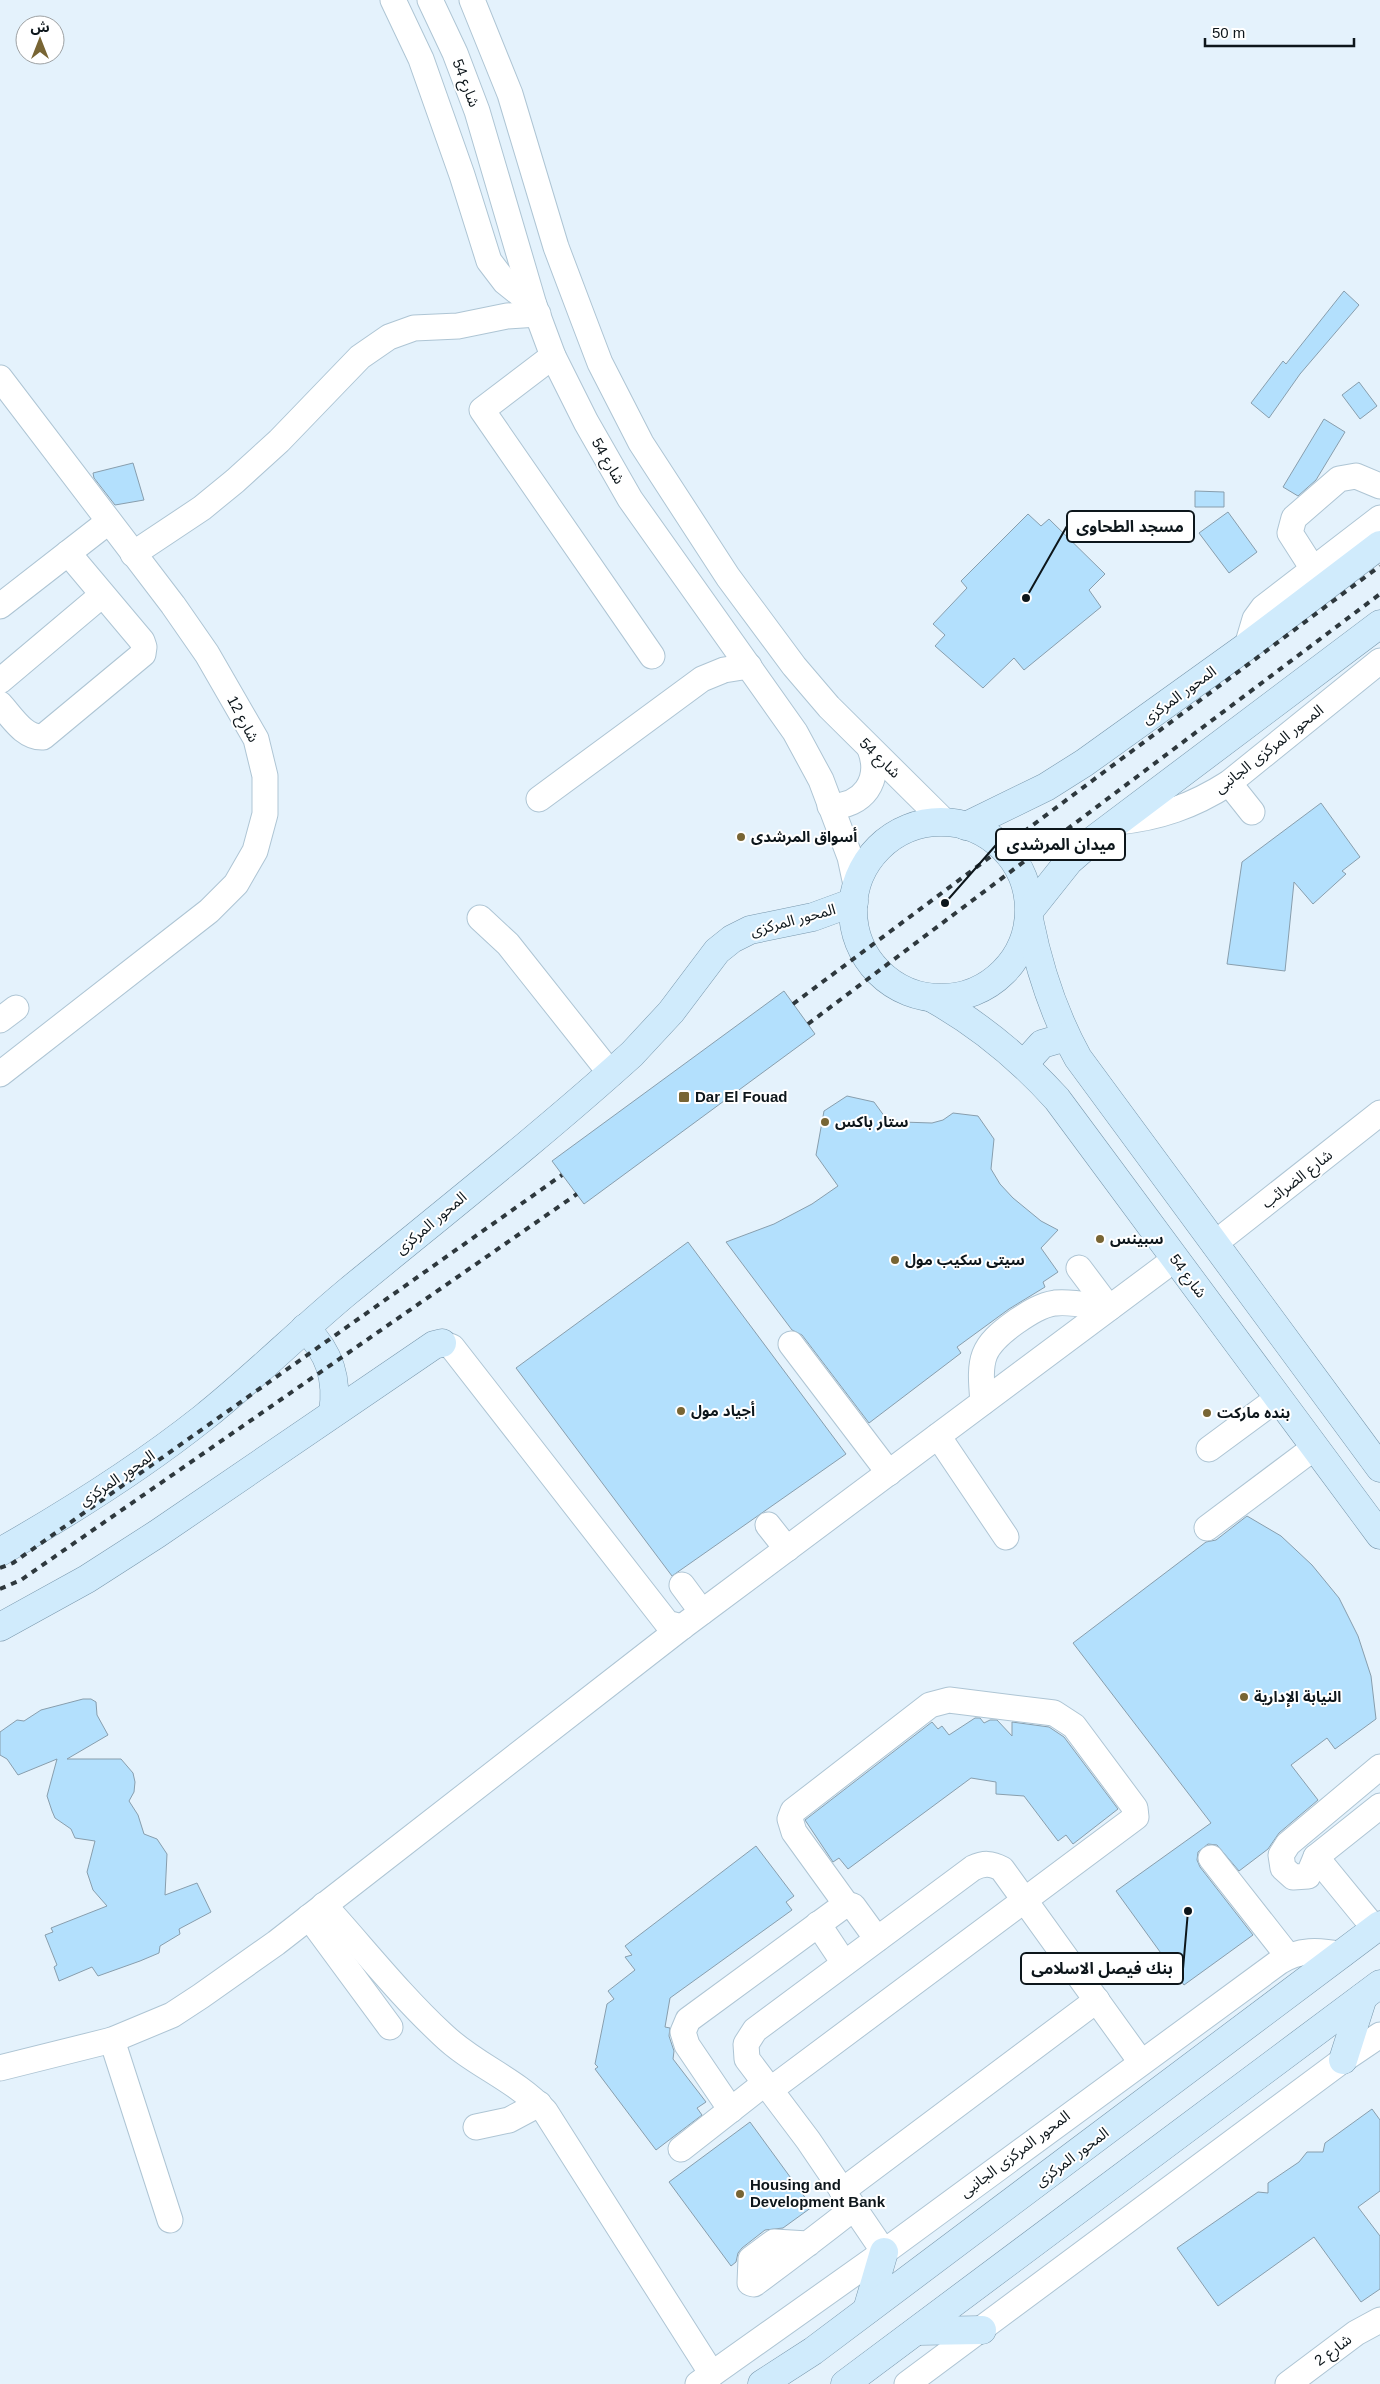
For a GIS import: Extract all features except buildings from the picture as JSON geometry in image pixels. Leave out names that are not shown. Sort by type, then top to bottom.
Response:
[{"type":"main road","name":"المحور المركزى","points":[[955,824],[1046,787],[1084,763],[1248,646],[1318,578],[1380,545]]},
{"type":"main road","points":[[1380,624],[1068,861],[1029,914],[1021,947],[1004,972],[989,984],[971,993],[952,997],[932,998],[910,993],[892,983],[876,970],[864,953],[856,934],[853,913],[856,893],[864,867],[876,851],[890,838],[907,829],[926,823],[955,824],[983,833],[999,843],[1012,857],[1021,873],[1027,891],[1029,914],[1045,988],[1066,1036],[1091,1078],[1380,1468]]},
{"type":"main road","name":"المحور المركزى","points":[[0,1552],[90,1497],[201,1420],[253,1377],[306,1328],[611,1074],[652,1034],[688,990],[704,966],[717,951],[732,939],[750,930],[813,917],[856,893]]},
{"type":"main road","name":"شارع 54","points":[[932,998],[982,1029],[1024,1064],[1057,1099],[1380,1535]]},
{"type":"main road","points":[[1024,1064],[1029,1056],[1042,1044],[1066,1036]]},
{"type":"main road","points":[[306,1328],[321,1346],[331,1367],[335,1382],[333,1413]]},
{"type":"main road","points":[[0,1628],[87,1579],[224,1489],[434,1345],[442,1342]]},
{"type":"main road","name":"المحور المركزى","points":[[762,2384],[813,2351],[1377,1927]]},
{"type":"main road","points":[[1343,2060],[1372,1990]]},
{"type":"main road","points":[[845,2384],[1372,1990]]},
{"type":"main road","points":[[867,2310],[884,2252]]},
{"type":"main road","points":[[918,2331],[982,2330]]},
{"type":"street","points":[[393,0],[421,60],[462,175],[489,261],[505,282],[536,310]]},
{"type":"street","name":"شارع 54","points":[[430,0],[477,111],[536,310],[553,356],[586,422],[630,499],[796,732],[820,780],[850,857],[856,893]]},
{"type":"street","name":"شارع 54","points":[[472,0],[510,94],[560,256],[600,363],[619,403],[664,481],[728,577],[794,666],[829,707],[870,749],[955,824]]},
{"type":"street","points":[[133,554],[202,508],[235,481],[279,441],[360,357],[389,337],[414,328],[458,326],[536,310]]},
{"type":"street","points":[[553,356],[482,410],[652,656]]},
{"type":"street","name":"شارع 12","points":[[0,378],[207,654],[256,739],[266,776],[266,814],[255,851],[241,876],[236,884],[209,911],[0,1074]]},
{"type":"street","points":[[1380,486],[1356,476],[1339,479],[1294,518],[1290,533],[1318,578],[1380,518]]},
{"type":"street","points":[[0,606],[108,522]]},
{"type":"street","points":[[0,704],[27,734],[34,738],[42,737],[143,654],[144,647],[142,641],[68,553]]},
{"type":"street","points":[[0,681],[102,595]]},
{"type":"street","name":"المحور المركزى الجانبى","points":[[1117,822],[1157,816],[1183,808],[1229,783],[1380,661]]},
{"type":"street","points":[[539,799],[702,679],[724,670],[749,666]]},
{"type":"street","points":[[830,806],[851,803],[868,790],[875,770],[870,749]]},
{"type":"street","points":[[1229,783],[1252,812]]},
{"type":"street","points":[[480,918],[508,944],[611,1074]]},
{"type":"street","name":"شارع الضرائب","points":[[1214,1244],[1380,1113]]},
{"type":"street","points":[[0,2068],[112,2040],[172,2015],[248,1964],[682,1627],[1175,1259]]},
{"type":"street","points":[[1079,1268],[1108,1308]]},
{"type":"street","points":[[983,1402],[982,1362],[996,1336],[1041,1306],[1069,1304],[1108,1308]]},
{"type":"street","points":[[442,1342],[452,1347],[667,1623],[682,1627]]},
{"type":"street","points":[[791,1344],[889,1473]]},
{"type":"street","points":[[1210,1449],[1278,1398]]},
{"type":"street","points":[[938,1436],[1006,1538]]},
{"type":"street","points":[[1207,1528],[1314,1447]]},
{"type":"street","points":[[768,1525],[786,1549]]},
{"type":"street","points":[[682,1585],[702,1612]]},
{"type":"street","points":[[681,2149],[731,2110],[767,2087],[1136,1817],[1135,1808],[1074,1726],[1054,1713],[948,1700],[930,1705],[793,1811],[790,1819],[794,1832],[846,1904]]},
{"type":"street","points":[[1380,1767],[1283,1849],[1281,1862],[1283,1868],[1293,1877],[1306,1877],[1310,1874],[1316,1857],[1380,1806]]},
{"type":"street","points":[[1316,1857],[1377,1927]]},
{"type":"street","points":[[1211,1858],[1288,1956]]},
{"type":"street","points":[[884,2252],[808,2140],[747,2059],[745,2052],[749,2036],[844,1963],[973,1868],[982,1864],[993,1864],[1002,1869],[1141,2062]]},
{"type":"street","points":[[731,2110],[687,2045],[683,2032],[684,2026],[693,2015],[846,1904],[852,1904],[877,1939]]},
{"type":"street","points":[[317,1911],[390,2027]]},
{"type":"street","points":[[317,1911],[443,2035],[472,2057],[514,2083],[546,2111],[705,2379]]},
{"type":"street","points":[[818,1924],[844,1963]]},
{"type":"street","name":"المحور المركزى الجانبى","points":[[705,2379],[884,2252],[1288,1956],[1314,1951],[1342,1955]]},
{"type":"street","points":[[808,2244],[848,2200],[1097,2000]]},
{"type":"street","points":[[907,2384],[1343,2060],[1380,2035]]},
{"type":"street","points":[[112,2040],[170,2220]]},
{"type":"street","points":[[476,2127],[509,2120],[538,2104]]},
{"type":"street","name":"شارع 2","points":[[1288,2384],[1356,2333],[1380,2320]]},
{"type":"railway","points":[[793,1004],[1380,566]]},
{"type":"railway","points":[[808,1024],[1380,594]]},
{"type":"railway","points":[[0,1568],[13,1563],[562,1175]]},
{"type":"railway","points":[[0,1589],[21,1580],[577,1194]]},
{"type":"place","name":"مسجد الطحاوى","points":[[1026,598]]},
{"type":"place","name":"أسواق المرشدى","points":[[741,837]]},
{"type":"place","name":"ميدان المرشدى","points":[[945,903]]},
{"type":"place","name":"Dar El Fouad","points":[[684,1097]]},
{"type":"place","name":"ستار باكس","points":[[825,1122]]},
{"type":"place","name":"سبينس","points":[[1100,1239]]},
{"type":"place","name":"سيتى سكيب مول","points":[[895,1260]]},
{"type":"place","name":"أجياد مول","points":[[681,1411]]},
{"type":"place","name":"بنده ماركت","points":[[1207,1413]]},
{"type":"place","name":"النيابة الإدارية","points":[[1244,1697]]},
{"type":"place","name":"بنك فيصل الاسلامى","points":[[1188,1911]]},
{"type":"place","name":"Housing and Development Bank","points":[[740,2194]]}]
